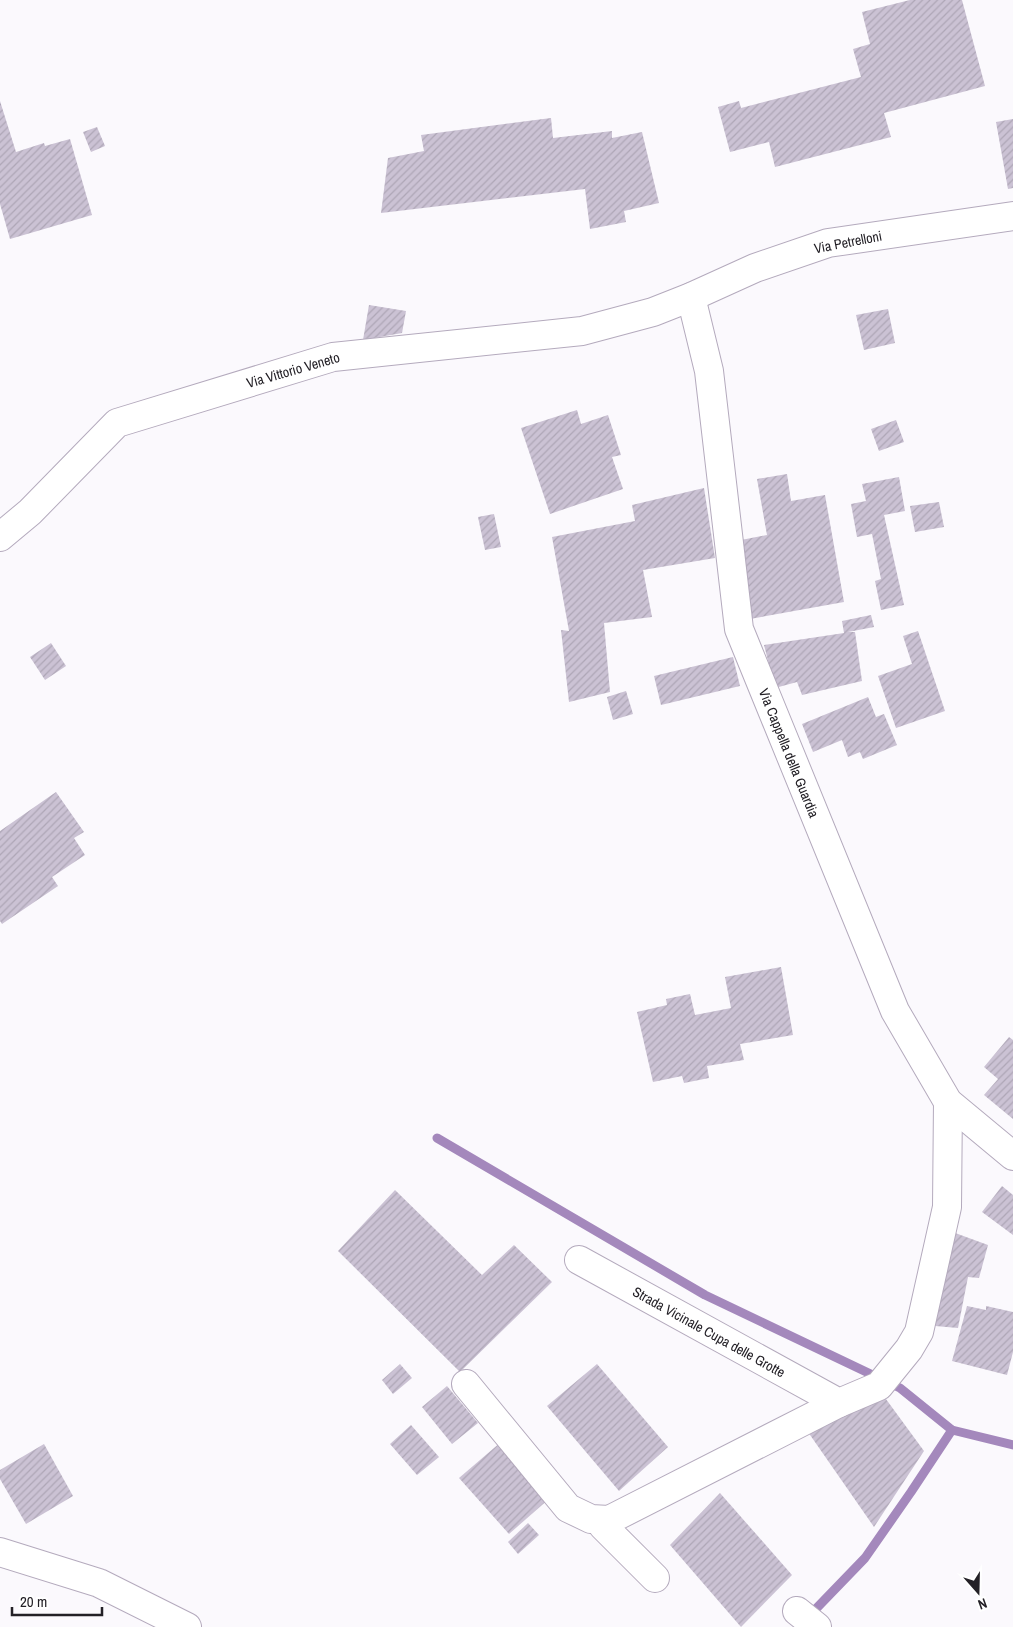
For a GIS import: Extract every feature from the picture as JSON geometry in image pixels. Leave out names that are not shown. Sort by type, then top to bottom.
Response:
[{"type":"street","name":"Via Petrelloni","points":[[692,297],[755,268],[828,243],[1013,216]]},
{"type":"street","name":"Via Vittorio Veneto","points":[[0,537],[30,512],[117,422],[333,357],[582,331],[653,312],[692,297]]},
{"type":"street","name":"Via Cappella della Guardia","points":[[692,297],[709,371],[739,629],[895,1011],[948,1102],[1013,1156]]},
{"type":"street","points":[[655,1578],[603,1526],[609,1520],[884,1380],[919,1332],[947,1207],[948,1102]]},
{"type":"street","name":"Strada Vicinale Cupa delle Grotte","points":[[579,1260],[838,1403]]},
{"type":"street","points":[[466,1384],[568,1508],[591,1519],[609,1520]]},
{"type":"street","points":[[0,1552],[99,1583],[187,1627]]},
{"type":"building","points":[[910,0],[962,0],[985,86],[884,113],[891,137],[775,167],[769,142],[730,152],[718,107],[739,101],[741,108],[861,77],[853,49],[870,44],[862,12]]},
{"type":"building","points":[[0,101],[16,152],[44,143],[45,146],[70,139],[92,215],[10,239],[0,204]]},
{"type":"building","points":[[551,118],[553,138],[612,131],[612,138],[642,132],[659,203],[624,211],[626,222],[590,229],[585,189],[381,213],[388,158],[424,151],[421,135]]},
{"type":"building","points":[[1013,119],[1013,188],[1008,189],[996,122]]},
{"type":"building","points":[[97,127],[105,146],[91,152],[83,132]]},
{"type":"building","points":[[369,305],[406,311],[402,333],[363,340]]},
{"type":"building","points":[[888,309],[895,343],[864,350],[856,315]]},
{"type":"building","points":[[577,410],[581,424],[608,415],[621,455],[612,457],[623,489],[550,514],[521,428]]},
{"type":"building","points":[[896,420],[904,442],[879,451],[871,429]]},
{"type":"building","points":[[787,474],[791,501],[825,495],[844,602],[750,619],[736,541],[767,535],[757,479]]},
{"type":"building","points":[[899,477],[905,511],[884,515],[904,605],[881,610],[875,581],[881,579],[872,534],[857,537],[851,504],[866,501],[862,484]]},
{"type":"building","points":[[704,488],[715,558],[643,570],[652,617],[604,623],[610,692],[569,702],[561,630],[569,631],[552,537],[635,521],[632,505]]},
{"type":"building","points":[[939,502],[944,527],[915,532],[910,506]]},
{"type":"building","points":[[494,514],[501,547],[485,550],[478,517]]},
{"type":"building","points":[[871,615],[874,627],[848,632],[855,632],[862,681],[802,695],[797,682],[775,688],[764,645],[844,633],[842,621]]},
{"type":"building","points":[[918,631],[945,711],[896,728],[878,676],[912,664],[903,636]]},
{"type":"building","points":[[51,643],[66,666],[45,680],[30,657]]},
{"type":"building","points":[[733,657],[740,686],[661,705],[654,676]]},
{"type":"building","points":[[626,691],[633,714],[613,720],[607,697]]},
{"type":"building","points":[[868,697],[876,717],[884,714],[897,745],[863,759],[860,752],[848,757],[842,740],[813,752],[802,724]]},
{"type":"building","points":[[56,792],[84,832],[74,838],[85,855],[52,877],[58,886],[2,924],[0,921],[0,831]]},
{"type":"building","points":[[781,967],[793,1035],[740,1044],[744,1060],[707,1066],[709,1078],[684,1083],[682,1076],[653,1082],[637,1012],[667,1005],[666,999],[690,994],[695,1015],[731,1008],[725,977]]},
{"type":"building","points":[[1009,1037],[1013,1040],[1013,1119],[984,1095],[998,1079],[984,1067]]},
{"type":"building","points":[[1002,1186],[1013,1195],[1013,1235],[982,1212]]},
{"type":"building","points":[[395,1190],[482,1275],[514,1245],[552,1282],[460,1372],[338,1251]]},
{"type":"building","points":[[947,1230],[988,1245],[979,1278],[968,1277],[958,1328],[924,1325]]},
{"type":"building","points":[[967,1306],[986,1310],[986,1306],[1013,1312],[1013,1352],[1007,1375],[952,1361]]},
{"type":"building","points":[[400,1364],[412,1378],[393,1394],[382,1380]]},
{"type":"building","points":[[597,1364],[668,1447],[619,1491],[547,1406]]},
{"type":"building","points":[[447,1386],[478,1423],[452,1444],[422,1407]]},
{"type":"building","points":[[883,1395],[924,1451],[874,1527],[808,1432]]},
{"type":"building","points":[[411,1425],[439,1457],[417,1475],[390,1444]]},
{"type":"building","points":[[501,1442],[550,1498],[509,1534],[459,1478]]},
{"type":"building","points":[[44,1444],[73,1496],[26,1524],[0,1479],[0,1470]]},
{"type":"building","points":[[720,1493],[792,1575],[741,1627],[670,1545]]},
{"type":"building","points":[[528,1523],[539,1535],[518,1554],[508,1542]]},
{"type":"waterway","points":[[437,1138],[705,1295],[900,1388],[952,1430],[1013,1445]]},
{"type":"waterway","points":[[809,1616],[865,1558],[952,1430]]}]
